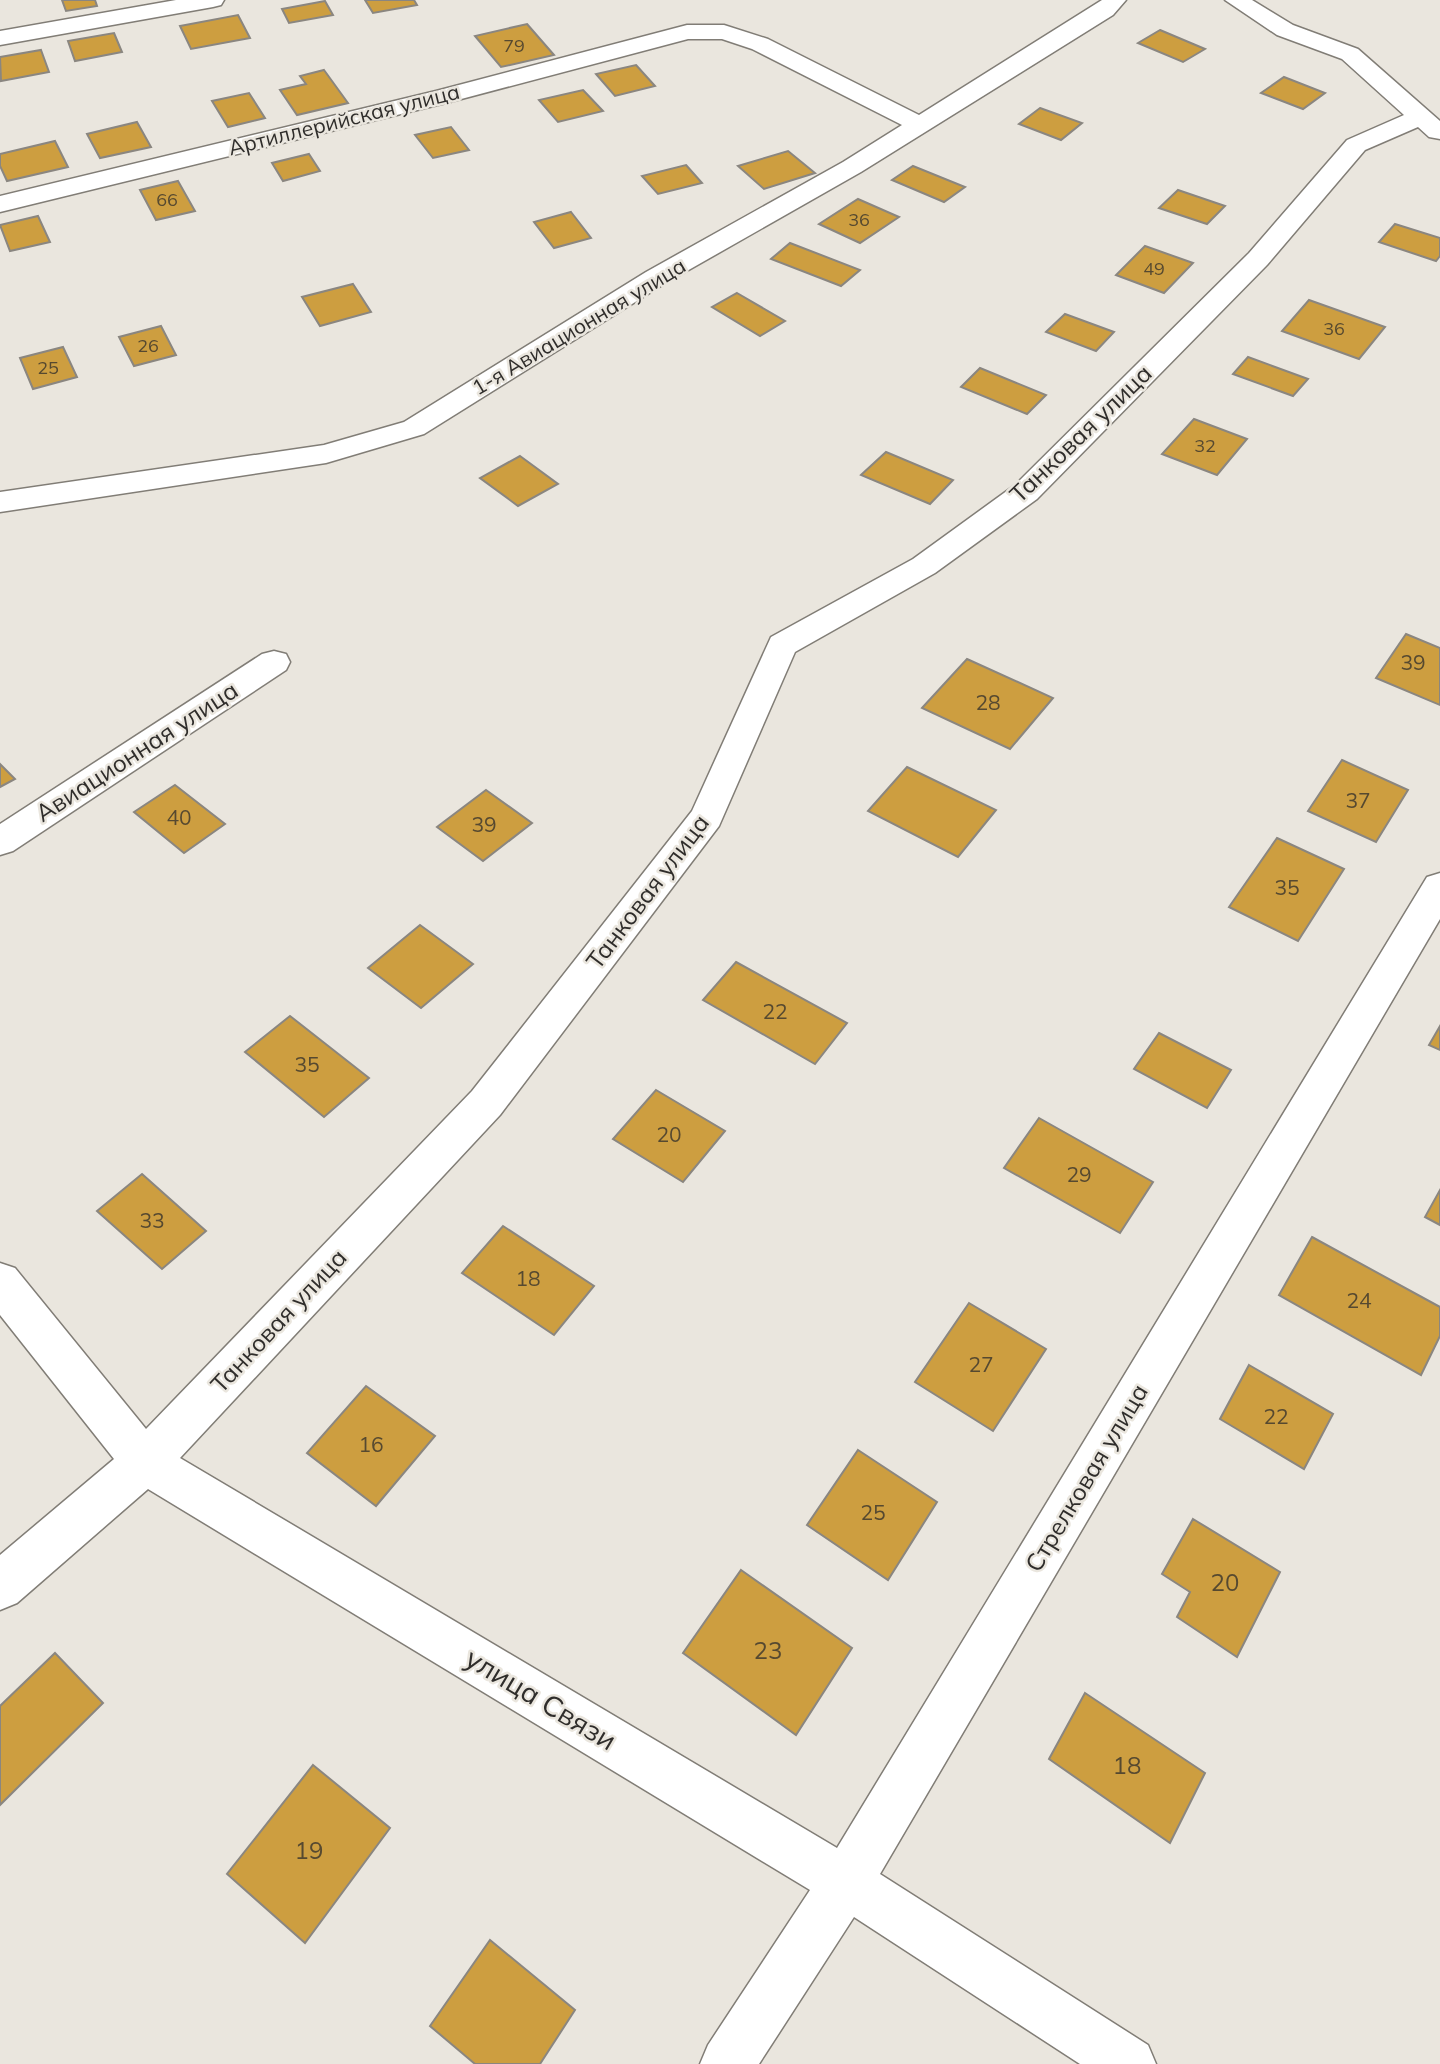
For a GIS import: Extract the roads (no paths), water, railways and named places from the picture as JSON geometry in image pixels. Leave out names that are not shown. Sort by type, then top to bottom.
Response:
[{"type":"street","points":[[0,38],[213,0]]},
{"type":"street","points":[[1236,0],[1285,30],[1350,54],[1430,125]]},
{"type":"street","name":"1-я Авиационная улица","points":[[0,502],[326,454],[414,428],[655,278],[852,167],[1110,5]]},
{"type":"street","name":"Артиллерийская улица","points":[[0,204],[442,97],[687,32],[724,32],[760,44],[920,125]]},
{"type":"street","name":"Танковая улица","points":[[0,1586],[145,1462],[486,1103],[707,817],[782,645],[924,566],[1026,492],[1258,259],[1356,145],[1430,125]]},
{"type":"street","name":"Авиационная улица","points":[[0,842],[274,662]]},
{"type":"street","name":"Стрелковая улица","points":[[726,2064],[846,1882],[1440,887]]},
{"type":"street","name":"улица Связи","points":[[0,1282],[145,1462],[846,1882],[1129,2064]]}]
